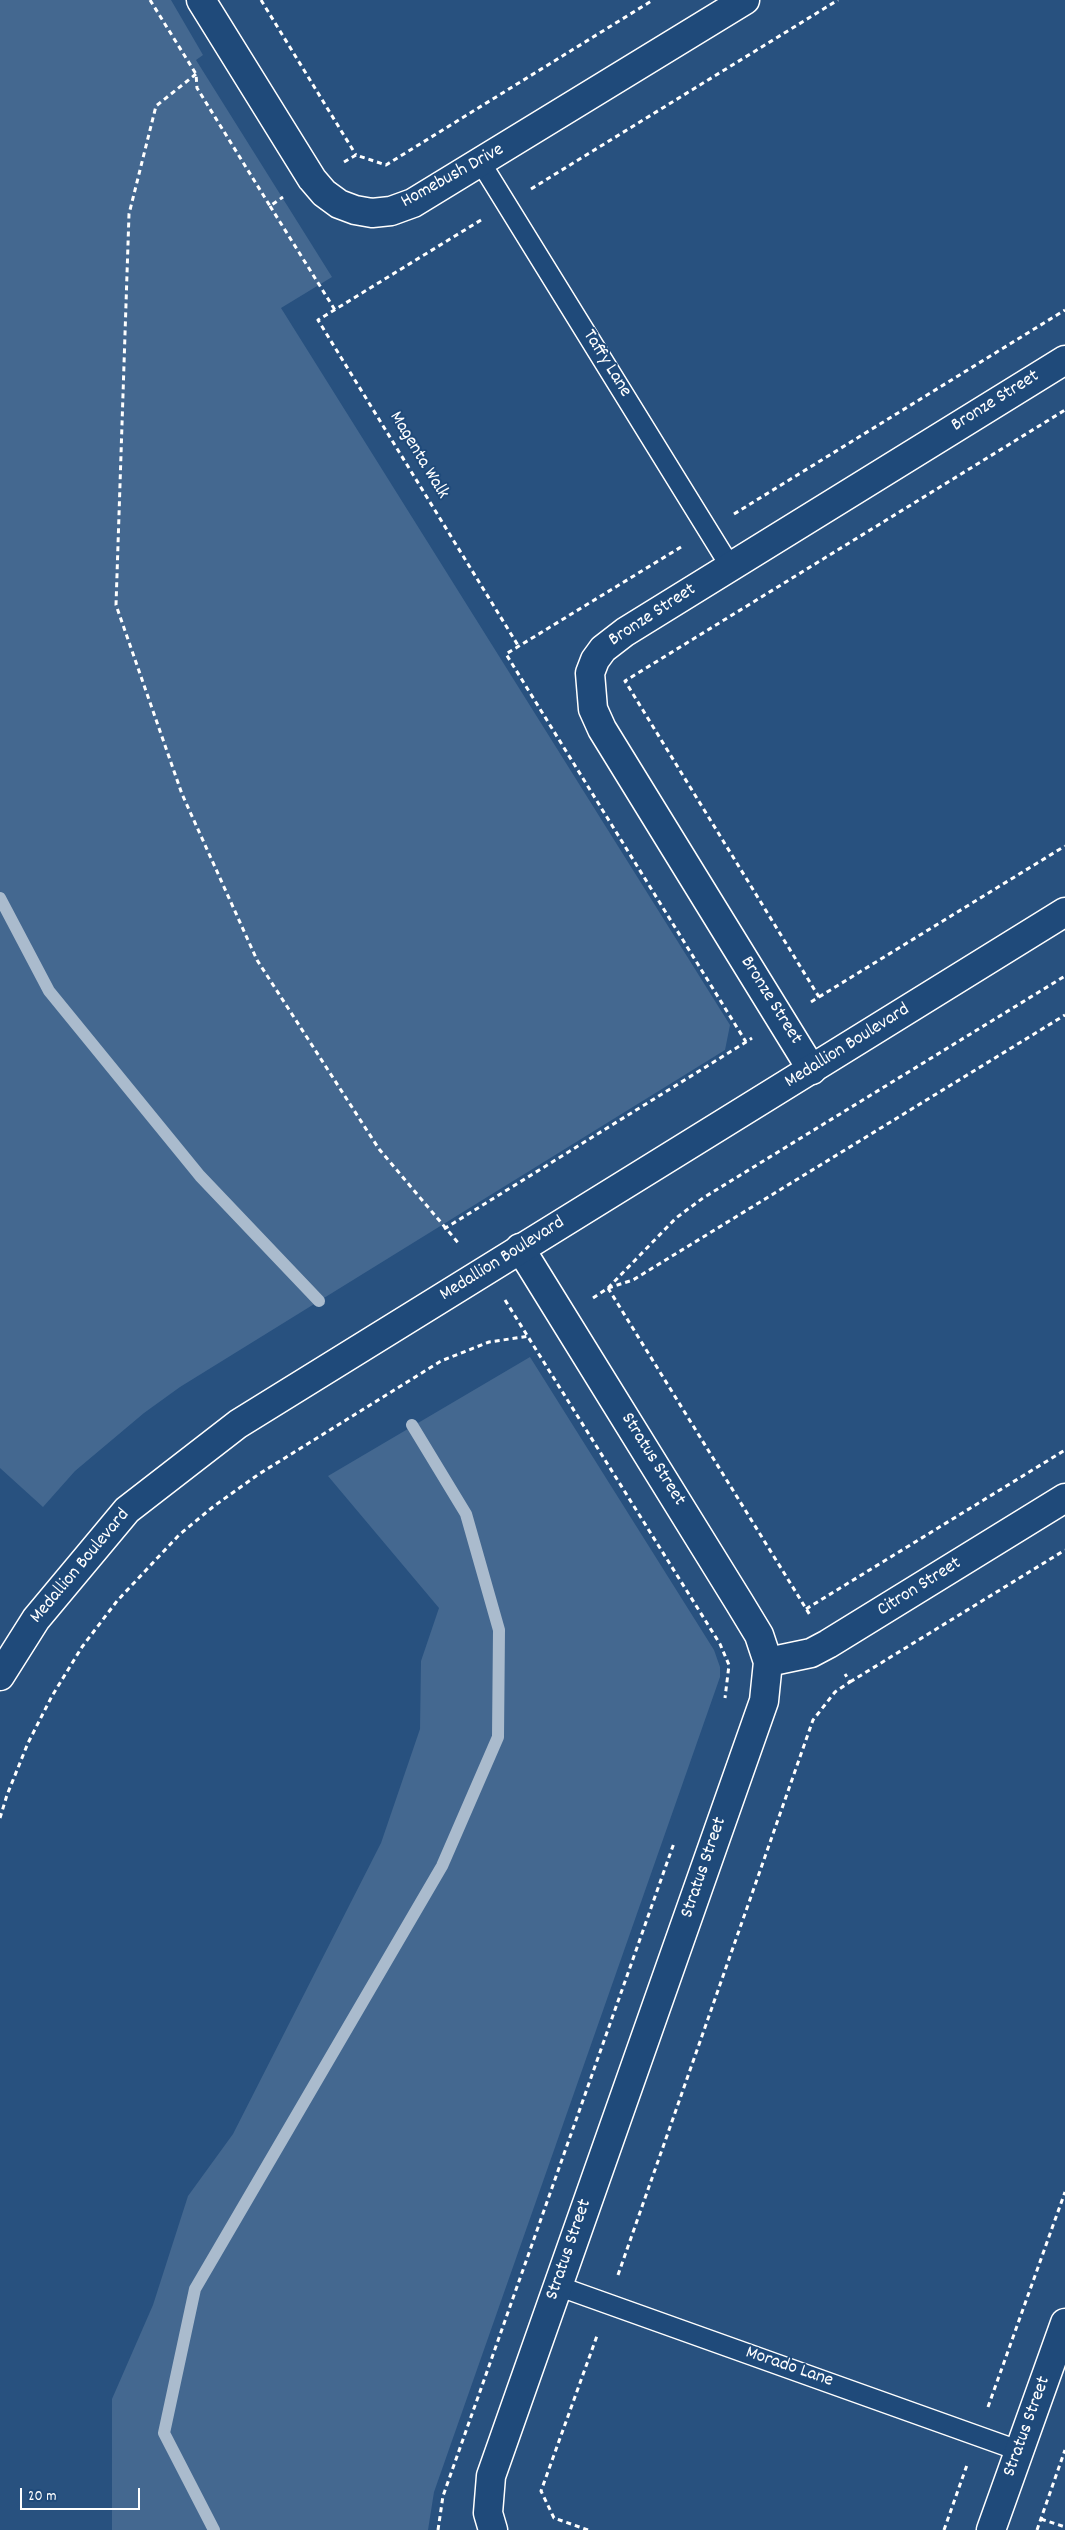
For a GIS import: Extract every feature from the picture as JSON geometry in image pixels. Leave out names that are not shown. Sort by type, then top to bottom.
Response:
[{"type":"street","name":"Homebush Drive","points":[[201,0],[312,178],[324,193],[339,204],[355,210],[382,212],[413,203],[745,0]]},
{"type":"street","name":"Bronze Street","points":[[812,1070],[602,729],[593,709],[590,673],[595,660],[603,649],[625,632],[1065,360]]},
{"type":"street","name":"Medallion Boulevard","points":[[0,1676],[36,1619],[127,1510],[238,1424],[1065,912]]},
{"type":"street","name":"Stratus Street","points":[[493,2530],[488,2513],[491,2476],[764,1701],[768,1662],[759,1636],[739,1602],[520,1248]]},
{"type":"street","name":"Citron Street","points":[[768,1662],[811,1654],[1065,1498]]},
{"type":"street","name":"Stratus Street","points":[[991,2530],[1065,2323]]},
{"type":"lane","name":"Taffy Lane","points":[[481,163],[730,566]]},
{"type":"lane","name":"Morado Lane","points":[[558,2286],[978,2434],[1020,2451]]},
{"type":"path","points":[[150,0],[196,74],[197,88],[335,310]]},
{"type":"path","points":[[261,0],[356,155],[386,165],[653,0]]},
{"type":"path","name":"Magenta Walk","points":[[518,647],[318,320],[360,296],[838,0]]},
{"type":"path","points":[[270,206],[312,178],[356,155]]},
{"type":"path","points":[[708,530],[1065,310]]},
{"type":"path","points":[[819,997],[625,682],[1065,410]]},
{"type":"path","points":[[444,1229],[1065,846]]},
{"type":"path","points":[[703,970],[746,1042]]},
{"type":"path","points":[[1065,976],[703,1198],[676,1218],[608,1288],[633,1280],[1065,1015]]},
{"type":"path","points":[[0,1818],[28,1743],[52,1696],[82,1647],[117,1602],[179,1535],[214,1506],[259,1474],[441,1361],[489,1342],[529,1337]]},
{"type":"path","points":[[806,1609],[1065,1450]]},
{"type":"path","points":[[850,1682],[1065,1550]]},
{"type":"path","points":[[944,2530],[1065,2192]]},
{"type":"path","points":[[1037,2530],[1065,2450]]},
{"type":"path","points":[[1041,2519],[1065,2527]]},
{"type":"shaded area","points":[[0,0],[171,0],[203,55],[196,60],[332,277],[281,308],[730,1025],[725,1050],[180,1387],[144,1413],[75,1471],[43,1507],[0,1468]]},
{"type":"shaded area","points":[[530,1357],[714,1650],[720,1667],[720,1677],[434,2492],[428,2530],[112,2530],[112,2399],[153,2305],[188,2196],[233,2134],[381,1843],[420,1729],[421,1661],[439,1608],[328,1476]]},
{"type":"waterway","points":[[0,898],[49,991],[200,1176],[319,1301]]},
{"type":"waterway","points":[[214,2530],[164,2433],[195,2289],[442,1866],[498,1737],[499,1630],[466,1514],[412,1425]]}]
